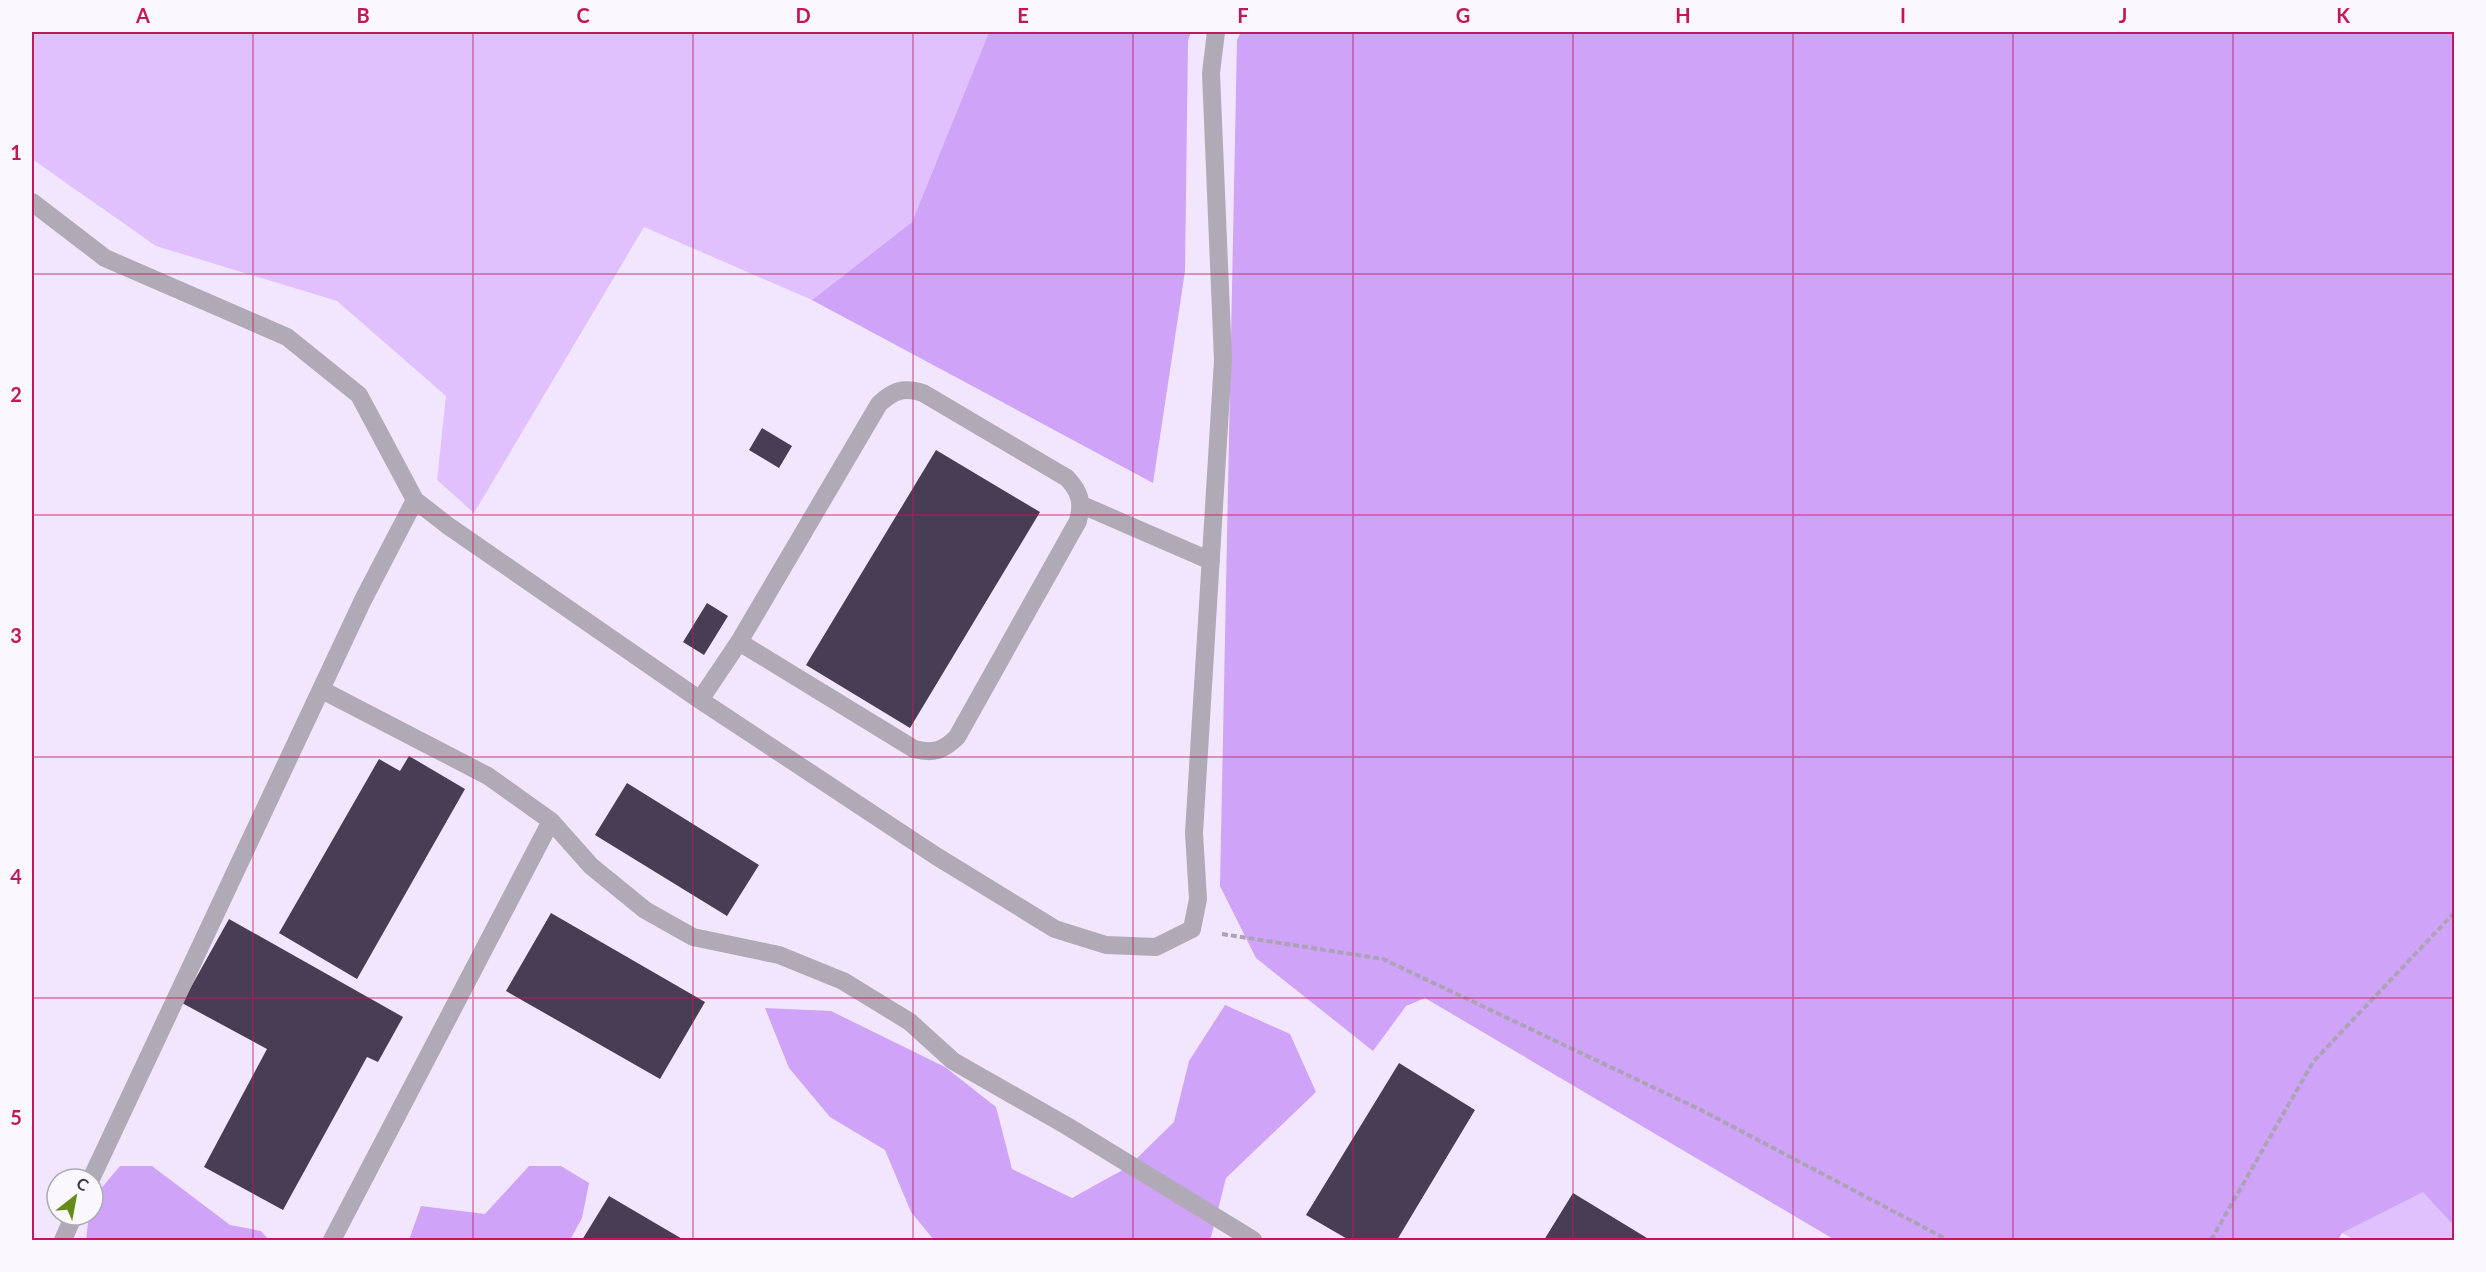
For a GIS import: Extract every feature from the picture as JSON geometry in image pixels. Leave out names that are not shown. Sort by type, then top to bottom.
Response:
[{"type":"lane","points":[[32,202],[105,258],[287,337],[359,395],[415,500],[700,700],[936,856],[1055,929],[1106,945],[1156,947],[1192,929],[1198,899],[1194,833],[1223,360],[1211,73],[1216,32]]},
{"type":"lane","points":[[700,700],[739,642],[879,404],[891,392],[907,388],[923,393],[1067,478],[1078,489],[1082,505],[1078,521],[957,737],[945,749],[929,753],[914,749],[739,642]]},
{"type":"lane","points":[[97,1167],[363,600],[415,500]]},
{"type":"lane","points":[[1082,505],[1211,561]]},
{"type":"lane","points":[[322,690],[488,776],[551,821],[591,866],[645,910],[693,937],[779,955],[843,981],[910,1022],[953,1061],[1067,1126],[1253,1240]]},
{"type":"lane","points":[[332,1240],[551,821]]},
{"type":"path","points":[[2211,1240],[2313,1062],[2454,913]]},
{"type":"path","points":[[1192,929],[1383,959],[1701,1110],[1948,1240]]},
{"type":"shaded area","points":[[32,32],[989,32],[912,222],[812,300],[644,227],[474,513],[437,480],[446,396],[337,301],[156,246],[32,159]]},
{"type":"shaded area","points":[[989,32],[1191,32],[1188,41],[1185,271],[1153,483],[812,300],[912,222]]},
{"type":"shaded area","points":[[1241,32],[2454,32],[2454,1226],[2423,1192],[2342,1233],[2338,1240],[1835,1240],[1425,998],[1406,1006],[1373,1051],[1256,958],[1220,886],[1237,40]]},
{"type":"shaded area","points":[[1225,1005],[1290,1034],[1316,1092],[1226,1178],[1211,1237],[1207,1240],[934,1240],[911,1212],[885,1150],[830,1117],[789,1068],[765,1008],[831,1011],[945,1067],[996,1107],[1012,1169],[1072,1198],[1128,1167],[1174,1122],[1189,1061]]},
{"type":"shaded area","points":[[120,1166],[152,1166],[230,1225],[261,1231],[269,1240],[86,1240],[88,1227],[105,1227],[105,1184]]},
{"type":"shaded area","points":[[529,1166],[561,1166],[589,1183],[582,1218],[570,1240],[409,1240],[421,1206],[485,1214]]},
{"type":"shaded area","points":[[2423,1191],[2454,1226],[2454,1240],[2355,1240],[2342,1233]]},
{"type":"building","points":[[762,428],[792,446],[779,468],[749,450]]},
{"type":"building","points":[[936,450],[1040,512],[910,728],[806,665]]},
{"type":"building","points":[[707,603],[728,616],[704,655],[683,642]]},
{"type":"building","points":[[409,756],[465,789],[357,979],[279,933],[379,759],[400,771]]},
{"type":"building","points":[[627,783],[759,865],[727,916],[595,835]]},
{"type":"building","points":[[551,913],[705,1002],[660,1079],[506,991]]},
{"type":"building","points":[[229,919],[403,1017],[378,1062],[367,1057],[283,1210],[204,1167],[267,1049],[182,1003]]},
{"type":"building","points":[[1399,1063],[1475,1110],[1397,1240],[1349,1240],[1306,1215]]},
{"type":"building","points":[[1573,1193],[1647,1238],[1645,1240],[1544,1240]]},
{"type":"building","points":[[609,1196],[684,1240],[582,1240]]}]
